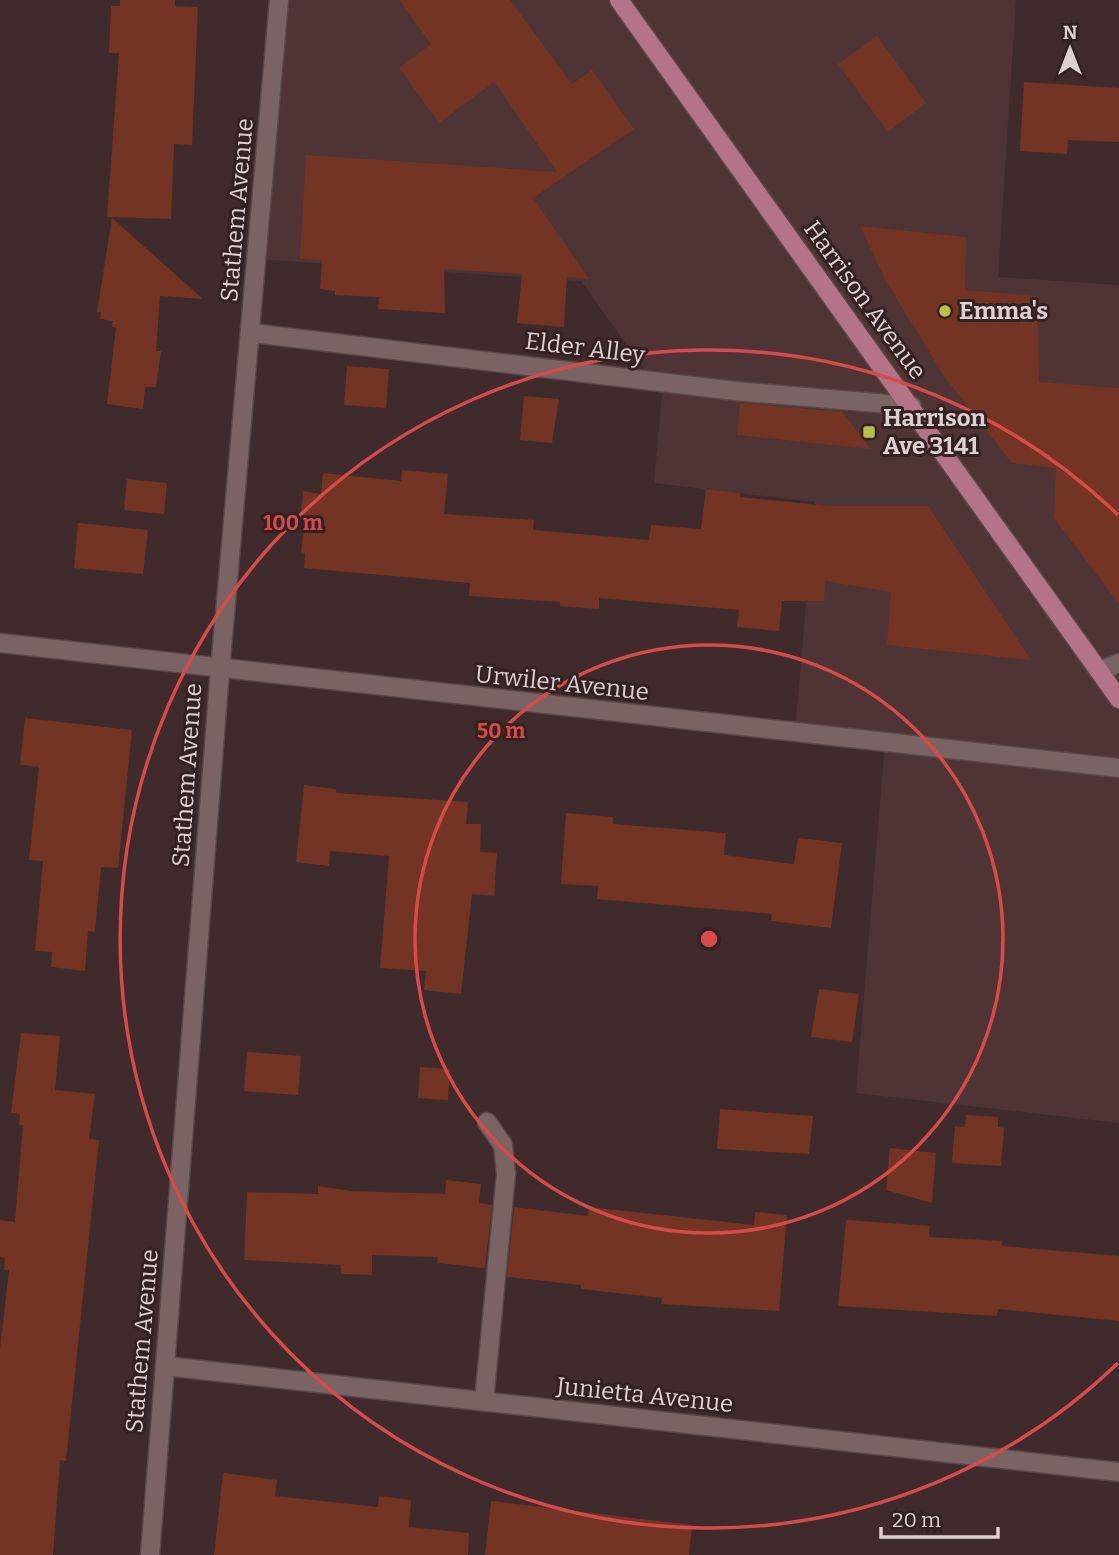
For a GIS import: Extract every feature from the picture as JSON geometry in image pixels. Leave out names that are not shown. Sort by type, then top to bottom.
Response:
[{"type":"main road","name":"Harrison Avenue","points":[[619,0],[912,406],[1119,699]]},
{"type":"street","name":"Stathem Avenue","points":[[149,1555],[220,670],[252,333],[279,0]]},
{"type":"street","name":"Elder Alley","points":[[252,333],[735,391],[912,406]]},
{"type":"street","name":"Urwiler Avenue","points":[[0,643],[220,670],[1119,768]]},
{"type":"street","points":[[1099,671],[1119,663]]},
{"type":"street","points":[[484,1402],[506,1174],[503,1145],[487,1122]]},
{"type":"street","name":"Junietta Avenue","points":[[165,1366],[1119,1472]]},
{"type":"shaded area","points":[[278,0],[1016,0],[998,277],[1119,285],[1119,1123],[856,1093],[885,743],[795,732],[815,502],[654,483],[662,394],[581,281],[257,259]]},
{"type":"building","points":[[120,0],[175,0],[175,6],[198,7],[192,145],[174,144],[171,219],[107,217],[119,53],[109,53],[111,6],[120,6]]},
{"type":"building","points":[[399,0],[510,0],[572,84],[592,70],[634,129],[533,198],[589,279],[567,277],[564,327],[517,323],[522,274],[444,269],[445,313],[378,309],[379,297],[335,295],[335,291],[320,289],[322,260],[300,259],[306,155],[557,172],[494,82],[439,123],[399,68],[431,44]]},
{"type":"building","points":[[877,36],[926,103],[888,132],[838,64]]},
{"type":"building","points":[[1024,82],[1119,88],[1119,142],[1068,140],[1067,154],[1020,151]]},
{"type":"building","points":[[112,218],[203,299],[160,296],[156,351],[161,351],[156,387],[145,387],[143,409],[107,404],[116,328],[112,327],[113,321],[100,319],[101,312],[97,312]]},
{"type":"building","points":[[860,226],[966,237],[965,290],[1037,296],[1039,382],[1119,388],[1119,604],[1054,518],[1056,468],[1012,463],[944,376],[887,283]]},
{"type":"building","points":[[347,366],[389,369],[386,408],[344,405]]},
{"type":"building","points":[[524,396],[559,399],[552,443],[520,440]]},
{"type":"building","points":[[740,403],[842,412],[871,449],[737,435]]},
{"type":"building","points":[[402,470],[448,474],[444,514],[534,520],[533,530],[649,540],[651,525],[701,529],[706,489],[740,493],[740,497],[829,506],[928,506],[1031,660],[887,645],[891,592],[825,581],[824,601],[782,601],[779,631],[737,627],[739,610],[599,598],[599,609],[560,606],[560,602],[469,596],[470,583],[304,568],[305,553],[301,552],[303,491],[321,494],[323,473],[401,481]]},
{"type":"building","points":[[127,479],[167,483],[164,514],[124,510]]},
{"type":"building","points":[[78,523],[148,530],[143,574],[74,568]]},
{"type":"building","points":[[25,718],[132,730],[118,868],[101,867],[95,932],[88,931],[85,971],[51,967],[52,952],[35,951],[43,861],[29,860],[39,767],[20,765]]},
{"type":"building","points":[[304,785],[336,789],[336,793],[468,802],[466,824],[481,824],[480,852],[497,853],[494,896],[472,894],[461,994],[424,990],[426,971],[380,968],[389,856],[330,851],[329,866],[296,862]]},
{"type":"building","points":[[566,813],[613,817],[613,824],[726,833],[724,855],[794,864],[798,838],[842,843],[831,928],[771,921],[772,914],[597,899],[598,886],[561,884]]},
{"type":"building","points":[[819,989],[859,994],[852,1042],[811,1037]]},
{"type":"building","points":[[21,1033],[60,1036],[55,1090],[95,1094],[89,1139],[99,1140],[66,1461],[60,1460],[53,1555],[0,1555],[0,1349],[9,1270],[4,1270],[5,1258],[0,1257],[0,1220],[15,1222],[23,1125],[19,1125],[20,1114],[11,1113]]},
{"type":"building","points":[[247,1052],[301,1056],[298,1095],[244,1091]]},
{"type":"building","points":[[420,1067],[450,1069],[448,1100],[418,1098]]},
{"type":"building","points":[[720,1109],[813,1116],[809,1154],[717,1149]]},
{"type":"building","points":[[966,1115],[998,1117],[998,1127],[1004,1128],[1001,1166],[952,1163],[955,1126],[965,1127]]},
{"type":"building","points":[[890,1148],[936,1153],[932,1203],[886,1190]]},
{"type":"building","points":[[446,1180],[481,1184],[479,1203],[492,1205],[485,1268],[437,1263],[438,1257],[372,1255],[372,1275],[341,1274],[341,1265],[244,1260],[247,1192],[318,1194],[318,1186],[351,1191],[445,1194]]},
{"type":"building","points":[[514,1207],[588,1216],[589,1207],[754,1225],[755,1212],[787,1215],[779,1311],[661,1304],[662,1298],[507,1277]]},
{"type":"building","points":[[846,1220],[930,1226],[929,1237],[1002,1241],[1002,1246],[1119,1256],[1119,1321],[998,1309],[997,1316],[838,1306]]},
{"type":"building","points":[[223,1473],[277,1480],[275,1496],[378,1507],[379,1496],[411,1500],[409,1527],[469,1533],[468,1555],[214,1555]]},
{"type":"building","points":[[491,1501],[692,1525],[689,1555],[485,1555]]},
{"type":"place","name":"Emma's","points":[[945,311]]},
{"type":"place","name":"Harrison Ave 3141","points":[[869,432]]}]
